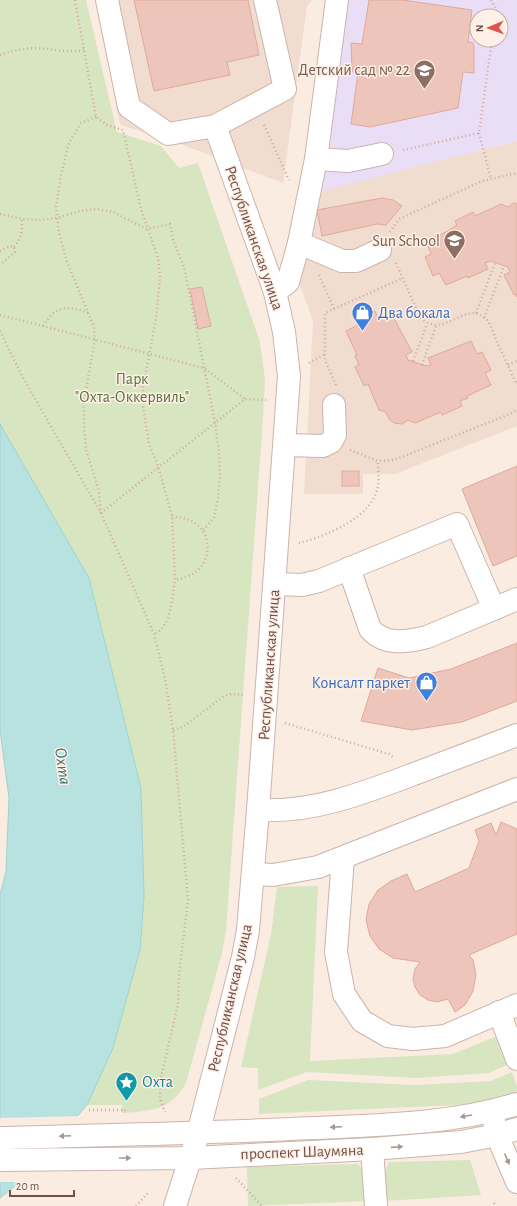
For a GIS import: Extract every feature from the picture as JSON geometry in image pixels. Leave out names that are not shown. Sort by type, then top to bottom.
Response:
[{"type":"street","points":[[107,0],[130,107],[168,134],[215,126],[285,89],[266,0]]},
{"type":"street","points":[[275,292],[288,282],[304,245],[337,0]]},
{"type":"street","name":"Республиканская улица","points":[[175,1206],[198,1134],[248,930],[258,810],[257,696],[275,584],[289,376],[284,332],[275,292],[215,126]]},
{"type":"street","points":[[316,159],[335,162],[348,162],[382,154]]},
{"type":"street","points":[[304,245],[342,261],[356,261],[388,248]]},
{"type":"street","points":[[285,445],[323,446],[331,442],[335,435],[334,405]]},
{"type":"street","points":[[275,584],[302,585],[349,568],[458,524],[494,609]]},
{"type":"street","points":[[349,568],[370,628],[377,636],[386,640],[413,641],[427,637],[517,599]]},
{"type":"street","points":[[258,810],[279,811],[318,806],[363,794],[517,735]]},
{"type":"street","points":[[253,874],[274,875],[311,869],[512,797]]},
{"type":"street","points":[[343,858],[336,952],[344,994],[362,1021],[388,1036],[413,1039],[445,1036],[508,1009],[517,1059]]},
{"type":"street","name":"проспект Шаумяна","points":[[0,1138],[198,1134],[427,1121],[492,1112],[517,1104]]},
{"type":"street","points":[[492,1112],[507,1132],[517,1182]]},
{"type":"street","name":"проспект Шаумяна","points":[[0,1160],[191,1158],[372,1149],[438,1144],[507,1132]]},
{"type":"street","points":[[372,1149],[376,1206]]},
{"type":"path","points":[[0,55],[18,50],[34,48],[75,52],[84,50]]},
{"type":"path","points":[[491,48],[479,133],[491,179]]},
{"type":"path","points":[[256,104],[289,181]]},
{"type":"path","points":[[96,117],[81,123],[70,143],[58,191],[58,218],[67,262],[90,313],[94,327],[94,340],[87,376],[84,426],[86,450],[100,491],[101,513]]},
{"type":"path","points":[[382,154],[479,133]]},
{"type":"path","points":[[517,173],[482,181],[399,219],[392,226],[388,248],[420,317],[427,324],[436,326],[467,314],[476,313],[484,318],[488,321],[517,385]]},
{"type":"path","points":[[0,214],[22,219],[58,218],[80,211],[97,209],[113,212],[146,229],[170,224],[173,240],[184,267],[215,422],[220,474],[218,498],[214,518],[203,530]]},
{"type":"path","points":[[0,265],[15,252],[14,247],[19,242],[22,233],[22,219]]},
{"type":"path","points":[[146,229],[158,258],[160,276],[158,303],[143,387],[143,407],[149,444],[158,466],[172,516],[174,580],[172,601],[168,619],[161,630],[154,634]]},
{"type":"path","points":[[304,245],[334,309]]},
{"type":"path","points":[[0,251],[6,246],[14,247]]},
{"type":"path","points":[[476,313],[495,262]]},
{"type":"path","points":[[484,318],[504,266]]},
{"type":"path","points":[[334,405],[337,387],[325,360],[326,313],[403,278]]},
{"type":"path","points":[[43,326],[50,315],[58,310],[69,308],[90,313]]},
{"type":"path","points":[[0,315],[204,368],[245,399],[269,400]]},
{"type":"path","points":[[413,361],[427,324]]},
{"type":"path","points":[[422,365],[436,326]]},
{"type":"path","points":[[0,330],[22,376],[101,513],[154,634],[165,678],[173,730],[188,900],[179,976],[178,1005],[160,1081],[160,1099],[165,1114]]},
{"type":"path","points":[[307,364],[326,354]]},
{"type":"path","points":[[508,365],[517,361]]},
{"type":"path","points":[[101,513],[158,466],[245,399]]},
{"type":"path","points":[[331,442],[378,461],[394,460],[510,414],[517,409]]},
{"type":"path","points":[[296,544],[315,539],[354,519],[369,507],[378,486],[378,461]]},
{"type":"path","points":[[172,516],[195,522],[203,530],[207,542],[206,556],[198,570],[186,578],[174,580]]},
{"type":"path","points":[[173,730],[183,727],[224,696],[231,694],[257,696]]},
{"type":"path","points":[[284,723],[389,754],[412,775]]},
{"type":"path","points":[[89,1110],[120,1110]]},
{"type":"path","points":[[236,1178],[262,1206]]},
{"type":"path","points":[[136,1206],[149,1192]]},
{"type":"shaded area","points":[[97,0],[312,0],[307,6],[283,183],[164,138],[120,125]]},
{"type":"shaded area","name":"Детский сад № 22","points":[[348,0],[517,0],[517,141],[318,192]]},
{"type":"shaded area","points":[[517,141],[517,426],[395,474],[363,474],[363,494],[304,494],[313,321],[299,282],[318,192]]},
{"type":"green space","name":"Парк \"Охта-Оккервиль\"","points":[[0,0],[86,0],[117,132],[161,146],[179,168],[198,163],[260,342],[265,379],[263,418],[226,930],[222,953],[186,1083],[174,1099],[167,1104],[151,1110],[122,1113],[122,1105],[87,1105],[113,1048],[144,897],[141,788],[89,578],[0,424]]},
{"type":"green space","points":[[318,886],[310,1061],[453,1054],[497,1036],[509,1064],[489,1073],[415,1078],[307,1072],[258,1090],[258,1068],[241,1067],[271,934],[277,887]]},
{"type":"green space","points":[[512,1072],[517,1086],[517,1092],[486,1101],[455,1105],[259,1114],[259,1099],[308,1080],[415,1085],[491,1081]]},
{"type":"green space","points":[[470,1160],[481,1195],[385,1201],[382,1179],[389,1162]]},
{"type":"green space","points":[[358,1164],[362,1169],[368,1201],[248,1206],[247,1167]]},
{"type":"water","points":[[0,424],[89,578],[141,788],[144,897],[140,950],[113,1048],[87,1105],[20,1182],[0,1198],[0,895],[6,871],[9,798],[0,730]]},
{"type":"pier","points":[[81,1116],[22,1182],[0,1182],[0,1118]]},
{"type":"building","points":[[134,0],[248,0],[259,55],[227,62],[230,75],[154,91]]},
{"type":"building","points":[[369,0],[403,0],[469,10],[468,42],[469,48],[474,48],[474,73],[463,72],[458,108],[370,127],[351,124],[358,73],[354,73],[352,70],[351,43],[362,44]]},
{"type":"building","points":[[382,198],[393,200],[402,206],[386,225],[377,224],[322,236],[317,210]]},
{"type":"building","points":[[514,203],[517,204],[517,297],[516,294],[514,295],[504,275],[510,272],[508,267],[491,261],[485,263],[488,269],[468,278],[467,276],[446,285],[439,273],[433,276],[425,257],[431,254],[426,241],[448,231],[457,225],[455,221],[473,212],[475,216],[501,204],[508,207]]},
{"type":"building","points":[[202,287],[211,326],[198,329],[190,289]]},
{"type":"building","points":[[375,311],[377,316],[390,311],[412,352],[406,355],[408,360],[426,366],[431,365],[428,358],[471,341],[477,354],[482,352],[491,370],[485,373],[491,385],[467,396],[468,398],[460,401],[462,406],[442,415],[441,412],[415,423],[408,420],[402,424],[394,423],[389,419],[386,412],[379,410],[368,384],[364,386],[355,367],[359,365],[355,356],[357,355],[346,331],[358,325],[356,320]]},
{"type":"building","points":[[517,466],[517,556],[493,566],[462,489]]},
{"type":"building","points":[[342,471],[359,471],[359,486],[342,486]]},
{"type":"building","points":[[517,643],[517,701],[462,722],[412,730],[361,721],[378,668],[409,678],[451,669]]},
{"type":"building","points":[[501,822],[517,829],[517,934],[469,955],[473,960],[476,975],[473,991],[465,1005],[455,1012],[448,999],[437,1002],[428,1000],[420,995],[415,987],[413,979],[415,969],[420,962],[393,958],[379,949],[370,936],[366,920],[369,904],[378,890],[391,881],[407,874],[415,892],[469,868],[479,841],[475,830],[491,823],[496,835]]},
{"type":"place","name":"Детский сад № 22","points":[[425,90]]},
{"type":"place","name":"Sun School","points":[[455,260]]},
{"type":"place","name":"Два бокала","points":[[362,332]]},
{"type":"place","name":"Консалт паркет","points":[[426,702]]},
{"type":"place","name":"Охта","points":[[126,1102]]}]
